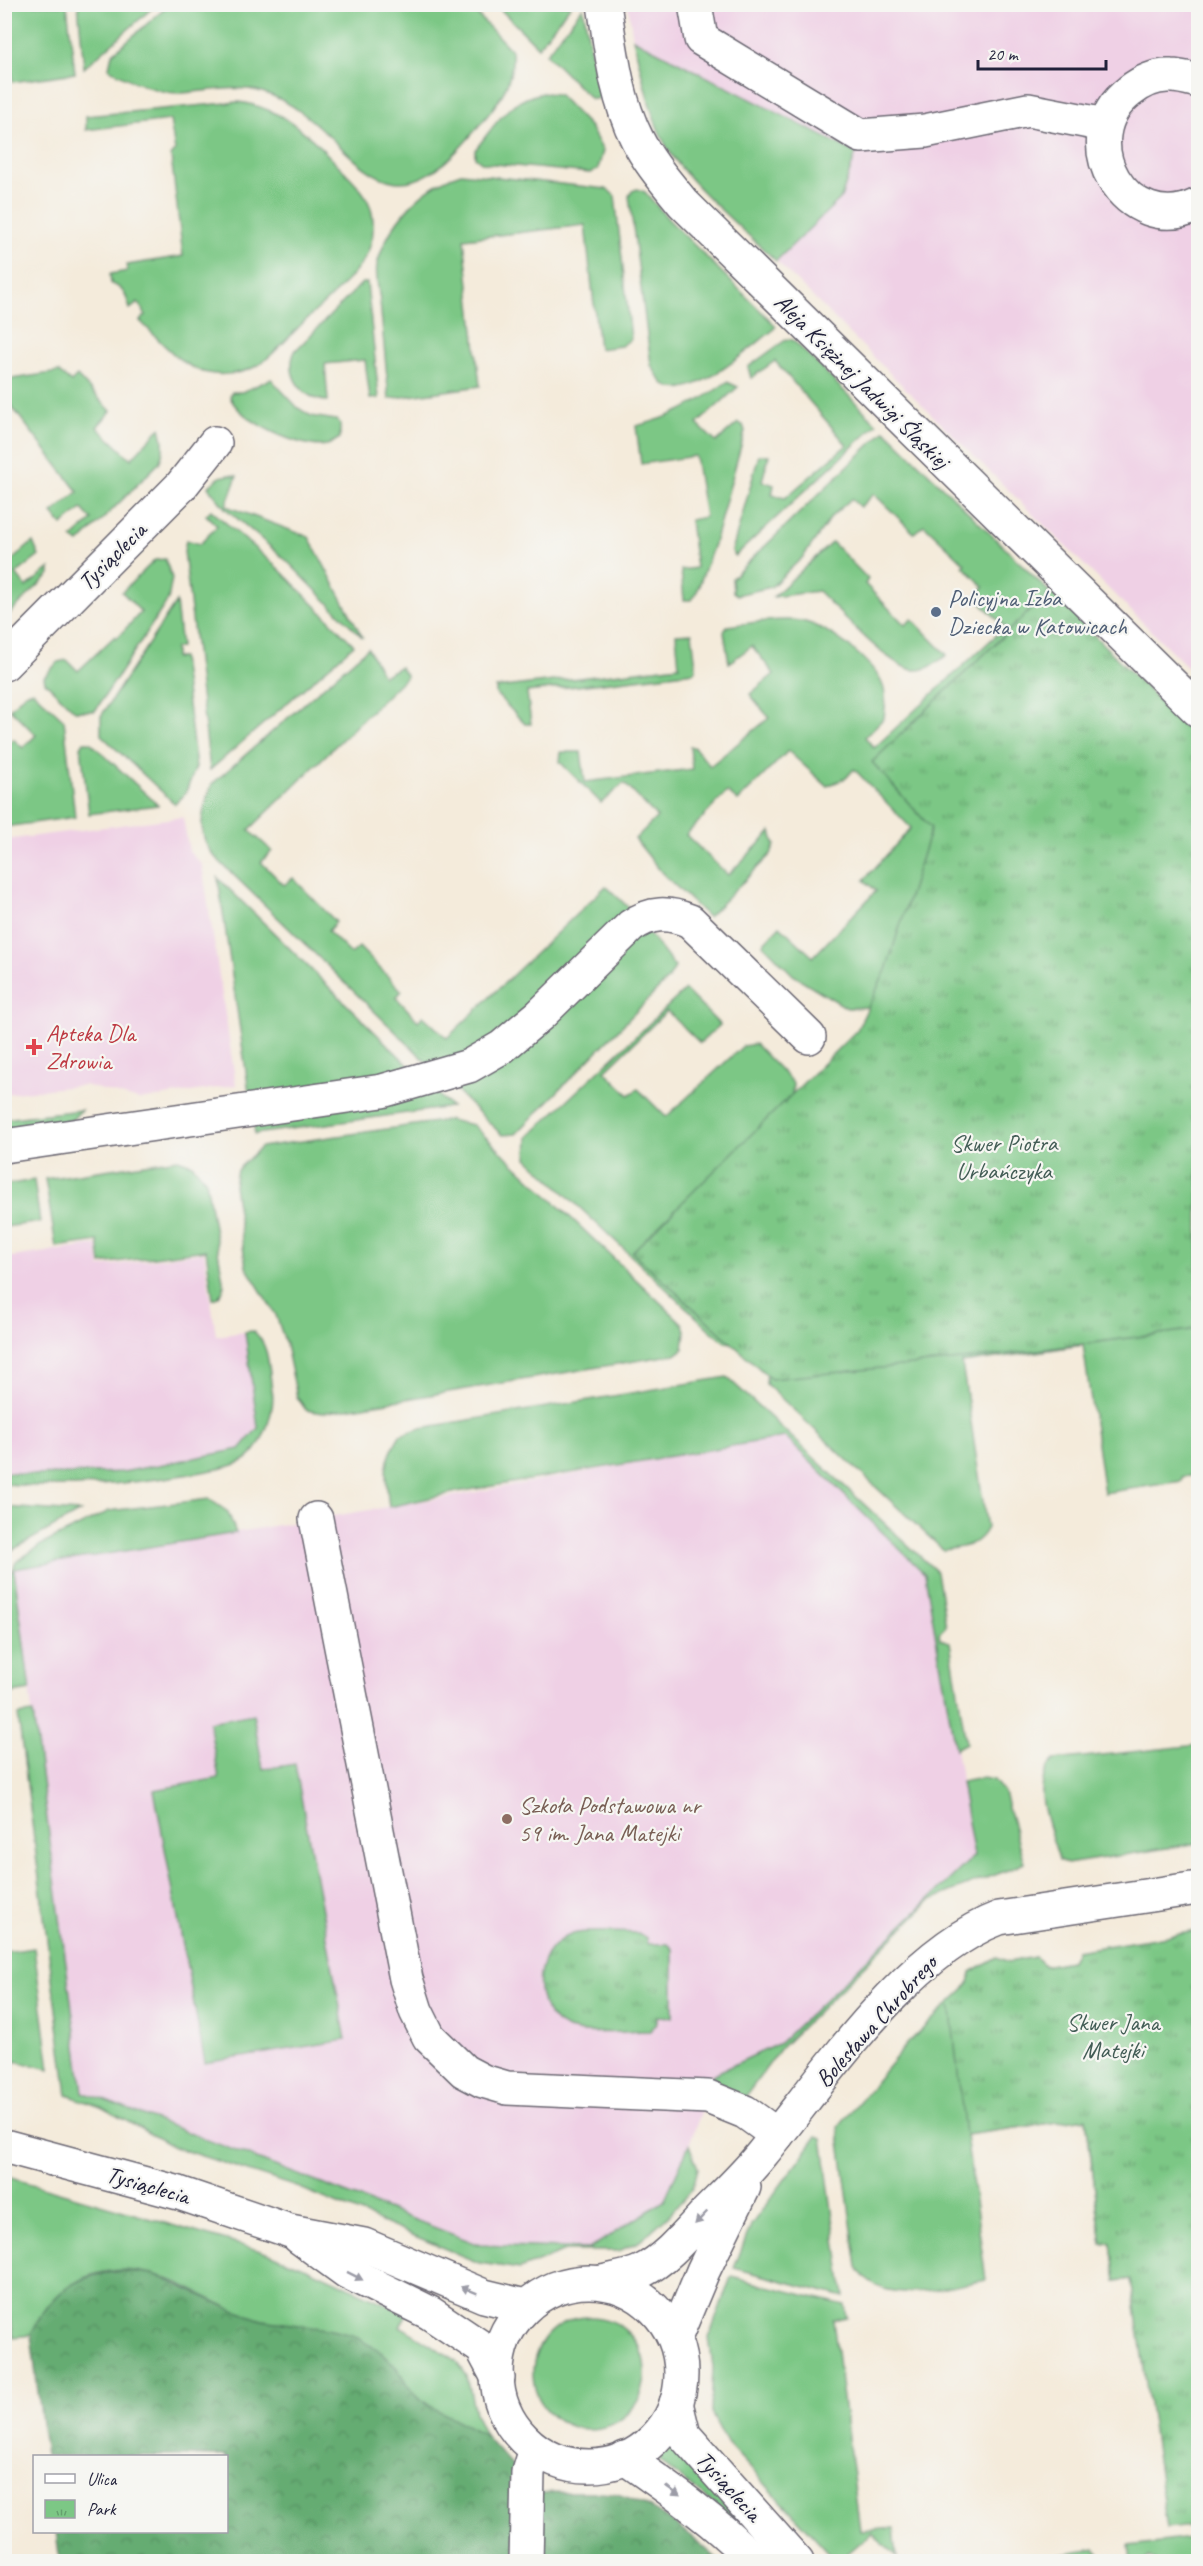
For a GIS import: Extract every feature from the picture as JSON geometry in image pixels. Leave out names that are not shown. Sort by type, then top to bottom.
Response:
[{"type":"street","name":"Aleja Księżnej Jadwigi Śląskiej","points":[[604,4],[621,94],[637,139],[659,174],[684,203],[1198,710]]},
{"type":"street","points":[[695,4],[701,39],[861,136],[925,131],[1028,110],[1105,125]]},
{"type":"street","points":[[1198,81],[1170,75],[1142,82],[1119,99],[1105,125],[1103,154],[1110,174],[1122,192],[1140,205],[1161,211],[1188,210],[1198,205]]},
{"type":"street","name":"Tysiąclecia","points":[[4,664],[181,486],[215,443]]},
{"type":"street","points":[[4,1146],[382,1090],[469,1066],[502,1047],[540,1015],[631,926],[643,918],[660,914],[674,914],[690,921],[809,1037]]},
{"type":"street","points":[[316,1519],[406,1979],[429,2037],[464,2071],[507,2088],[708,2097],[745,2112],[777,2135]]},
{"type":"street","name":"Bolesława Chrobrego","points":[[602,2282],[641,2272],[671,2249],[756,2161],[877,2013],[946,1945],[976,1927],[999,1918],[1198,1888]]},
{"type":"street","name":"Tysiąclecia","points":[[4,2146],[179,2193],[290,2231],[364,2245],[484,2296],[525,2306]]},
{"type":"street","name":"Bolesława Chrobrego","points":[[675,2338],[703,2271],[756,2161]]},
{"type":"street","name":"Tysiąclecia","points":[[290,2231],[347,2272],[430,2313],[482,2348],[498,2378]]},
{"type":"street","points":[[574,2281],[602,2282],[634,2292],[657,2310],[675,2338],[679,2359],[676,2403],[668,2423],[657,2438],[625,2458],[594,2466],[563,2464],[534,2452],[514,2429],[504,2406],[498,2378],[499,2355],[506,2335],[525,2306],[547,2290],[574,2281]]},
{"type":"street","name":"Tysiąclecia","points":[[676,2403],[684,2435],[797,2562]]},
{"type":"street","points":[[526,2562],[528,2472],[534,2452]]},
{"type":"street","name":"Tysiąclecia","points":[[625,2458],[695,2506],[728,2534],[755,2562]]},
{"type":"shaded area","points":[[628,5],[1198,5],[1198,677],[686,172],[668,148],[656,122],[633,39]]},
{"type":"shaded area","points":[[183,817],[189,851],[202,865],[236,1085],[139,1100],[84,1085],[5,1094],[5,840]]},
{"type":"shaded area","points":[[97,1245],[100,1267],[204,1252],[216,1336],[245,1332],[258,1428],[241,1449],[123,1472],[36,1475],[5,1472],[4,1258]]},
{"type":"shaded area","name":"Szkoła Podstawowa nr 59 im. Jana Matejki","points":[[785,1436],[925,1574],[975,1856],[781,2048],[711,2085],[689,2145],[664,2201],[589,2249],[480,2245],[83,2092],[13,1569],[460,1495]]},
{"type":"green space","points":[[78,4],[156,4],[156,5],[84,68]]},
{"type":"green space","points":[[4,5],[67,5],[75,73],[13,82],[5,31]]},
{"type":"green space","points":[[169,5],[468,5],[512,51],[510,75],[501,96],[488,115],[439,167],[411,181],[386,180],[364,167],[293,106],[262,92],[232,89],[172,93],[144,85],[109,68],[112,54]]},
{"type":"green space","points":[[496,5],[571,5],[538,47]]},
{"type":"green space","points":[[583,7],[599,97],[597,99],[591,99],[546,54]]},
{"type":"green space","points":[[633,39],[856,153],[841,198],[776,261],[703,193],[668,149],[651,110]]},
{"type":"green space","points":[[543,93],[558,94],[590,127],[603,151],[598,169],[590,173],[483,163],[475,157],[475,150],[511,107],[531,96]]},
{"type":"green space","points":[[238,102],[275,113],[297,126],[317,144],[360,188],[370,205],[373,232],[369,250],[357,269],[272,354],[260,364],[247,370],[232,374],[217,374],[203,372],[177,357],[140,321],[146,315],[138,303],[130,309],[122,290],[111,284],[110,274],[127,271],[127,265],[183,256],[171,156],[175,151],[170,120],[86,130],[86,116]]},
{"type":"green space","points":[[461,173],[607,189],[615,196],[631,339],[621,346],[599,349],[585,225],[464,239],[480,386],[389,399],[377,265],[389,235],[408,208],[433,187]]},
{"type":"green space","points":[[637,189],[645,192],[669,220],[776,326],[736,360],[705,380],[690,386],[676,389],[665,385],[651,365],[629,196]]},
{"type":"green space","points":[[362,283],[367,283],[379,398],[370,399],[365,360],[325,364],[328,401],[319,400],[303,391],[294,377],[292,360],[295,351]]},
{"type":"green space","points":[[787,339],[793,340],[877,424],[735,556],[732,551],[759,455],[769,455],[762,481],[774,485],[772,495],[785,498],[847,445],[775,361],[751,378],[748,367]]},
{"type":"green space","points":[[59,372],[71,382],[77,376],[111,411],[97,427],[131,459],[160,428],[163,442],[159,463],[79,543],[72,538],[92,520],[82,509],[62,525],[52,513],[78,492],[5,398],[5,380]]},
{"type":"green space","points":[[271,379],[298,408],[311,416],[336,420],[340,424],[340,438],[327,445],[316,446],[303,443],[272,432],[244,415],[230,396],[232,392],[242,392]]},
{"type":"green space","points":[[727,382],[738,387],[697,424],[716,442],[738,423],[743,425],[745,431],[714,544],[696,594],[691,600],[684,600],[681,570],[696,568],[690,520],[705,517],[695,456],[641,464],[636,426],[684,409]]},
{"type":"green space","points":[[885,430],[1087,629],[873,1007],[847,1008],[793,975],[763,944],[780,926],[813,957],[876,891],[864,880],[911,828],[854,769],[846,778],[827,786],[788,751],[738,801],[727,792],[686,835],[728,875],[771,832],[775,845],[771,854],[708,917],[662,873],[635,839],[657,817],[624,783],[601,803],[560,762],[561,752],[581,752],[585,782],[692,769],[690,747],[694,747],[710,766],[769,718],[750,694],[774,674],[752,646],[729,663],[724,632],[727,626],[773,620],[801,621],[824,630],[848,646],[870,666],[883,686],[884,718],[865,737],[874,748],[1005,627],[975,597],[984,587],[963,566],[965,564],[924,525],[914,533],[874,494],[860,507],[851,499],[832,516],[803,557],[771,587],[737,595],[733,592],[732,578]]},
{"type":"green space","points":[[237,476],[226,506],[309,537],[363,638],[287,561],[225,508],[208,487],[220,477]]},
{"type":"green space","points":[[211,510],[280,570],[354,645],[210,770],[184,551],[186,540],[200,544],[217,526],[206,515]]},
{"type":"green space","points":[[33,542],[39,556],[16,574],[26,587],[50,568],[50,574],[5,618],[5,553],[11,561]]},
{"type":"green space","points":[[832,542],[868,579],[865,584],[905,625],[912,619],[947,655],[932,666],[923,669],[914,670],[904,667],[878,649],[818,591],[773,597]]},
{"type":"green space","points":[[165,559],[172,578],[168,600],[95,711],[75,711],[45,682],[44,677],[58,662],[67,660],[78,671],[115,636],[117,638],[141,612],[122,592],[155,560]]},
{"type":"green space","name":"Skwer Piotra Urbańczyka","points":[[1050,591],[1198,740],[1198,1329],[961,1360],[771,1379],[632,1252],[857,1030],[886,970],[931,828],[872,762]]},
{"type":"green space","points":[[176,602],[181,647],[175,648],[175,658],[182,658],[196,767],[185,794],[175,804],[101,735],[101,716]]},
{"type":"green space","points":[[692,633],[696,667],[694,672],[527,692],[531,724],[525,724],[496,694],[496,688],[679,666],[676,634]]},
{"type":"green space","points":[[368,648],[383,676],[400,667],[407,676],[249,830],[272,851],[261,862],[284,885],[293,878],[336,922],[328,931],[351,954],[359,947],[402,991],[396,997],[418,1021],[423,1016],[447,1038],[606,886],[630,909],[675,967],[669,978],[516,1134],[502,1135],[214,856],[204,839],[203,813],[212,784]]},
{"type":"green space","points":[[33,691],[64,720],[75,817],[5,827],[5,747],[13,739],[23,748],[36,735],[10,709],[25,693]]},
{"type":"green space","points":[[84,742],[90,742],[158,805],[89,814],[81,747]]},
{"type":"green space","points":[[218,878],[451,1107],[255,1134]]},
{"type":"green space","points":[[685,990],[720,1025],[700,1043],[667,1011],[605,1071],[629,1095],[638,1089],[666,1117],[743,1046],[755,1044],[793,1083],[791,1105],[740,1344],[725,1342],[710,1330],[527,1158],[528,1137]]},
{"type":"green space","points":[[81,1110],[72,1120],[5,1134],[4,1119]]},
{"type":"green space","points":[[449,1120],[473,1125],[683,1324],[685,1331],[683,1349],[677,1354],[322,1413],[306,1410],[297,1397],[286,1345],[276,1315],[246,1267],[234,1185],[237,1170],[261,1147]]},
{"type":"green space","points":[[178,1159],[192,1164],[206,1180],[224,1286],[219,1296],[213,1299],[206,1250],[101,1264],[98,1241],[56,1247],[45,1179]]},
{"type":"green space","points":[[34,1180],[40,1222],[5,1227],[5,1185]]},
{"type":"green space","points":[[1183,1319],[1198,1335],[1198,1475],[1182,1477],[1182,1481],[1104,1493],[1083,1345],[962,1363],[987,1528],[974,1543],[957,1548],[943,1550],[766,1384],[767,1368]]},
{"type":"green space","points":[[253,1331],[259,1336],[266,1350],[273,1398],[270,1418],[262,1438],[257,1448],[245,1460],[215,1470],[125,1483],[77,1486],[5,1484],[5,1472],[36,1475],[123,1472],[240,1449],[258,1428],[245,1332]]},
{"type":"green space","points":[[727,1377],[937,1572],[946,1626],[939,1633],[940,1639],[950,1642],[966,1743],[955,1749],[925,1574],[785,1437],[457,1492],[389,1507],[386,1470],[390,1454],[400,1435],[421,1428]]},
{"type":"green space","points":[[209,1499],[228,1512],[236,1533],[14,1569],[30,1690],[5,1694],[5,1587],[16,1562],[41,1545],[109,1511]]},
{"type":"green space","points":[[5,1507],[80,1512],[7,1553],[5,1557]]},
{"type":"green space","points":[[33,1713],[83,2092],[480,2245],[589,2249],[664,2201],[689,2145],[698,2168],[693,2188],[670,2214],[640,2241],[619,2251],[565,2251],[520,2269],[479,2263],[300,2188],[174,2147],[101,2107],[67,2095],[18,1715]]},
{"type":"green space","points":[[253,1714],[263,1769],[295,1764],[346,2040],[205,2063],[154,1790],[219,1778],[209,1722]]},
{"type":"green space","points":[[1198,1745],[1198,1843],[1067,1864],[1059,1860],[1047,1822],[1042,1795],[1046,1770],[1054,1760]]},
{"type":"green space","points":[[982,1778],[994,1780],[1004,1793],[1024,1863],[930,1901],[781,2048],[745,2097],[711,2085],[712,2075],[780,2043],[974,1856],[961,1782]]},
{"type":"green space","points":[[596,1931],[638,1933],[646,1938],[647,1944],[668,1944],[673,1949],[673,2017],[657,2016],[657,2022],[650,2031],[594,2033],[576,2031],[561,2025],[550,2015],[543,2001],[540,1986],[541,1969],[547,1954],[558,1942],[573,1934]]},
{"type":"green space","name":"Skwer Jana Matejki","points":[[1198,1931],[1198,2525],[1167,2529],[1131,2279],[1116,2281],[1111,2243],[1102,2244],[1086,2118],[965,2135],[950,2002],[969,1984],[971,1972],[997,1957],[1009,1962],[1035,1957],[1044,1966],[1071,1961],[1076,1951]]},
{"type":"green space","points":[[34,1948],[50,2069],[15,2061],[7,2081],[4,2080],[5,1952]]},
{"type":"green space","points":[[1076,1951],[1182,2273],[1116,2281],[1111,2243],[1102,2244],[1086,2118],[966,2135],[986,2280],[934,2290],[897,2292],[881,2288],[867,2280],[857,2267],[838,2127],[907,2044],[969,1984],[971,1972],[997,1957],[1009,1962],[1035,1957],[1044,1966],[1071,1961]]},
{"type":"green space","points":[[817,2136],[822,2138],[844,2297],[734,2268],[751,2225]]},
{"type":"green space","points":[[4,2176],[261,2251],[307,2268],[407,2314],[400,2326],[456,2360],[467,2376],[475,2413],[485,2435],[425,2403],[409,2387],[386,2357],[373,2348],[300,2327],[251,2317],[178,2283],[155,2275],[133,2271],[112,2271],[92,2275],[57,2296],[31,2335],[14,2337],[5,2286]]},
{"type":"green space","points":[[111,2272],[154,2274],[231,2309],[262,2320],[327,2329],[352,2335],[376,2348],[395,2365],[408,2386],[426,2404],[485,2435],[515,2469],[515,2561],[60,2561],[56,2533],[228,2533],[228,2455],[46,2455],[31,2335],[48,2306],[69,2286],[95,2275]]},
{"type":"green space","points":[[731,2277],[845,2305],[847,2317],[833,2320],[860,2531],[894,2528],[897,2556],[872,2533],[841,2559],[843,2561],[837,2561],[727,2443],[711,2413],[713,2367],[709,2337]]},
{"type":"green space","points":[[589,2317],[611,2321],[629,2333],[641,2351],[645,2373],[641,2395],[629,2413],[611,2425],[589,2429],[567,2425],[549,2413],[537,2395],[533,2373],[537,2351],[549,2333],[567,2321]]},
{"type":"green space","points":[[673,2445],[737,2515],[736,2518],[731,2517],[660,2462],[659,2458]]},
{"type":"green space","points":[[599,2492],[617,2494],[631,2499],[672,2522],[720,2561],[535,2561],[534,2493]]},
{"type":"green space","points":[[1198,2537],[1198,2561],[1155,2561],[1149,2557],[1145,2561],[1131,2561],[1129,2546]]},
{"type":"green space","points":[[1095,2549],[1104,2561],[1063,2561],[1060,2555]]},
{"type":"place","name":"Policyjna Izba Dziecka w Katowicach","points":[[936,612]]},
{"type":"place","name":"Apteka Dla Zdrowia","points":[[34,1047]]},
{"type":"place","name":"Szkoła Podstawowa nr 59 im. Jana Matejki","points":[[507,1819]]}]
